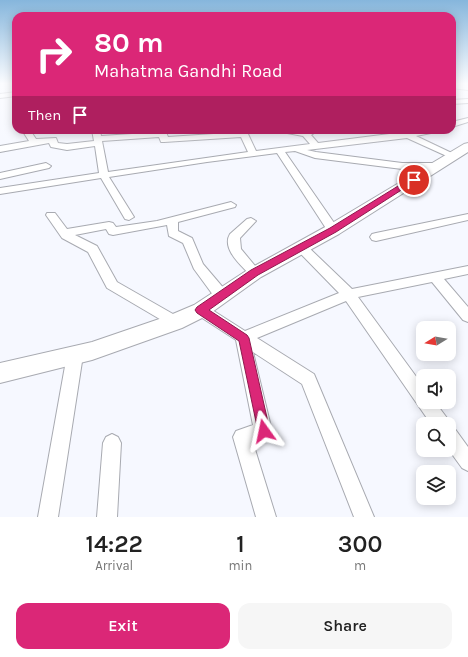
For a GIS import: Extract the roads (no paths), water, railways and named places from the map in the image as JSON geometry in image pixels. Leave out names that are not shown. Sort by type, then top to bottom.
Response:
[{"type":"street","points":[[456,124],[468,120]]},
{"type":"street","points":[[29,134],[34,142]]},
{"type":"street","points":[[0,149],[52,140],[54,145],[66,147],[97,137],[163,134],[164,140],[198,134],[244,134],[253,154]]},
{"type":"street","points":[[306,134],[317,146]]},
{"type":"street","points":[[0,191],[194,161],[406,134]]},
{"type":"street","points":[[416,134],[461,152]]},
{"type":"street","points":[[97,137],[104,176],[129,217]]},
{"type":"street","points":[[297,149],[315,155],[388,165],[438,166]]},
{"type":"street","points":[[280,151],[333,230]]},
{"type":"street","points":[[0,373],[92,351],[175,322],[201,310],[255,273],[333,230],[461,152]]},
{"type":"street","points":[[0,176],[46,166]]},
{"type":"street","points":[[64,233],[109,225],[113,231],[172,220],[232,205]]},
{"type":"street","points":[[51,215],[66,235],[93,249],[112,285],[175,322]]},
{"type":"street","points":[[376,237],[468,217]]},
{"type":"street","points":[[172,220],[173,233],[188,241],[198,266],[221,295]]},
{"type":"street","points":[[251,221],[234,237],[235,250],[255,273]]},
{"type":"street","points":[[301,247],[349,294],[416,389]]},
{"type":"street","points":[[244,338],[349,294],[468,270]]},
{"type":"street","points":[[435,276],[468,316]]},
{"type":"street","points":[[201,310],[308,378],[364,517]]},
{"type":"street","points":[[244,338],[264,431],[242,437],[266,517]]},
{"type":"street","points":[[48,517],[75,355]]},
{"type":"street","points":[[107,517],[112,443]]},
{"type":"street","points":[[456,445],[468,462]]}]
